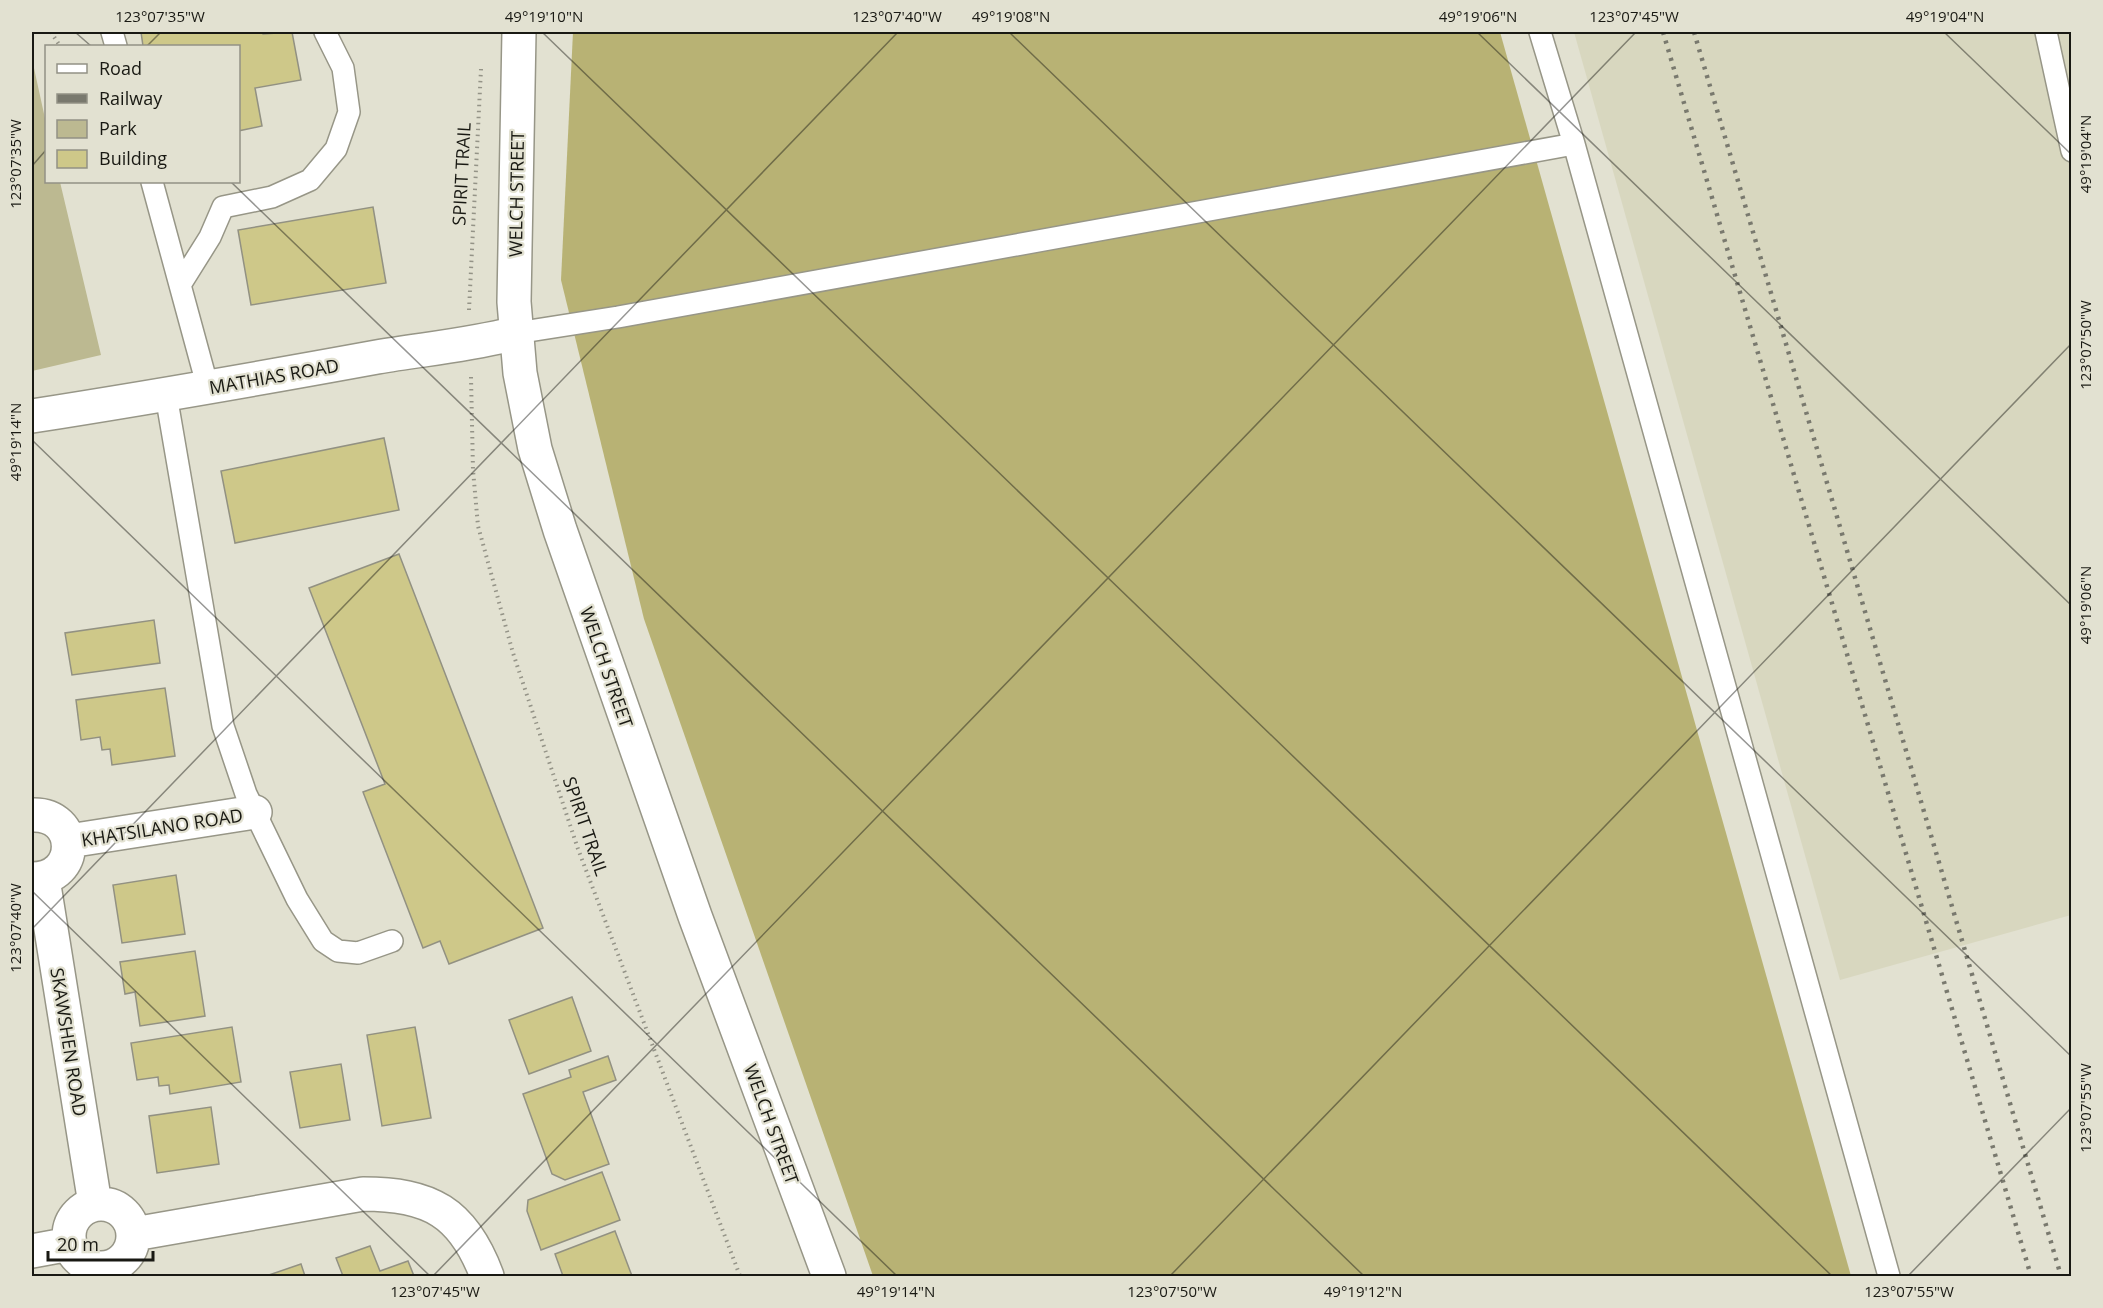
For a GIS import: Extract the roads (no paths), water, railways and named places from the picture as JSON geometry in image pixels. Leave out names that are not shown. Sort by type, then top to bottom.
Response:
[{"type":"street","name":"WELCH STREET","points":[[519,32],[514,272],[516,333],[526,410],[545,486],[695,916],[829,1276]]},
{"type":"street","name":"MATHIAS ROAD","points":[[32,416],[208,388],[447,345],[490,340],[516,333]]},
{"type":"street","points":[[32,812],[56,821],[64,830],[69,841],[68,858],[58,872],[37,879]]},
{"type":"street","name":"KHATSILANO ROAD","points":[[69,841],[255,812]]},
{"type":"street","name":"SKAWSHEN ROAD","points":[[37,879],[95,1204]]},
{"type":"street","points":[[134,1234],[363,1194],[389,1194],[416,1198],[440,1209],[458,1225],[472,1243],[487,1276]]},
{"type":"street","points":[[95,1204],[109,1204],[121,1211],[130,1221],[134,1234],[131,1250],[121,1262],[106,1273],[83,1263],[74,1255],[48,1248],[69,1231],[74,1219],[83,1209],[95,1204]]},
{"type":"lane","points":[[180,285],[210,237],[223,207],[272,197],[310,180],[336,149],[349,112],[343,68],[325,32]]},
{"type":"lane","points":[[1540,32],[1574,144],[1890,1276]]},
{"type":"lane","points":[[2046,32],[2072,151]]},
{"type":"lane","points":[[516,333],[642,313],[1574,144]]},
{"type":"lane","points":[[152,183],[208,388]]},
{"type":"lane","points":[[166,395],[223,726],[246,794],[297,899],[323,941],[338,951],[358,953],[392,941]]},
{"type":"railway","points":[[1663,32],[2031,1276]]},
{"type":"railway","points":[[1694,32],[2061,1276]]}]
